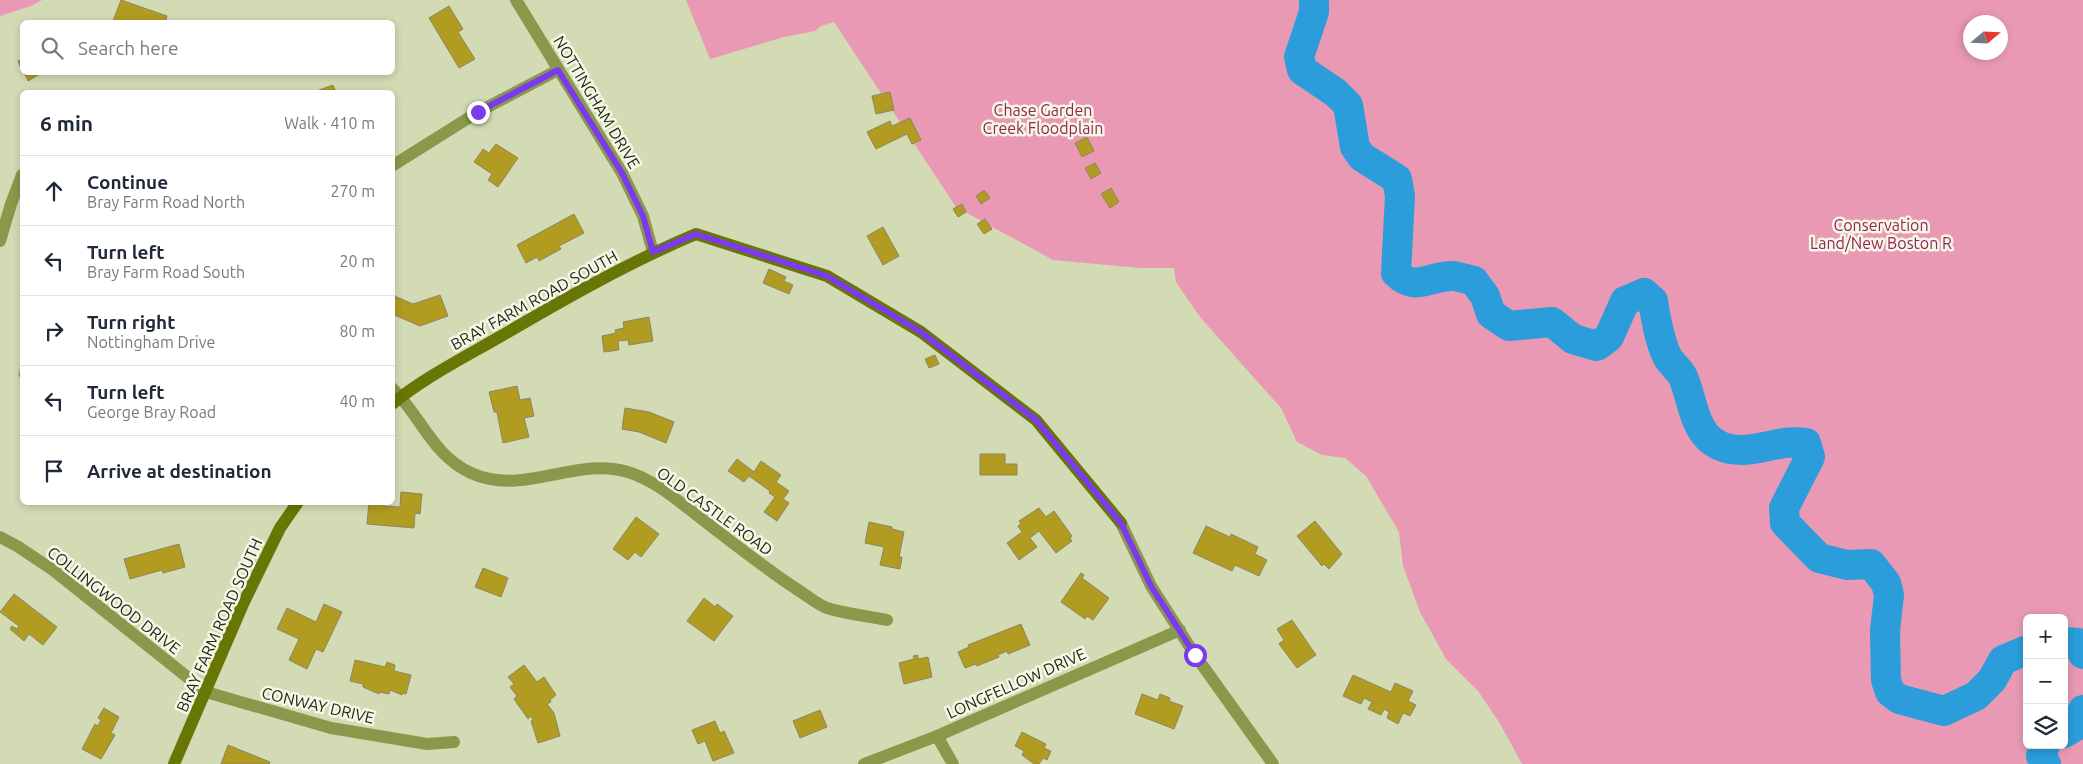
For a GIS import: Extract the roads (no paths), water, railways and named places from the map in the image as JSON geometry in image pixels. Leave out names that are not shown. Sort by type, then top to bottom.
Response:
[{"type":"street","name":"NOTTINGHAM DRIVE","points":[[516,0],[622,173],[643,216],[653,252]]},
{"type":"street","points":[[395,164],[478,112],[558,70]]},
{"type":"street","points":[[0,241],[20,181]]},
{"type":"street","name":"BRAY FARM ROAD SOUTH","points":[[395,396],[653,252],[696,234],[827,276],[921,332],[1036,420],[1121,523],[1151,586],[1180,630]]},
{"type":"street","name":"OLD CASTLE ROAD","points":[[395,396],[430,440],[450,460],[470,472],[491,480],[508,482],[545,478],[577,471],[607,469],[627,472],[661,488],[772,572],[826,608],[887,620]]},
{"type":"street","name":"BRAY FARM ROAD SOUTH","points":[[174,764],[243,604],[280,528],[296,505]]},
{"type":"street","name":"COLLINGWOOD DRIVE","points":[[0,537],[53,570],[206,692]]},
{"type":"street","points":[[1180,630],[1195,655],[1273,764]]},
{"type":"street","name":"LONGFELLOW DRIVE","points":[[864,764],[937,736],[1180,630]]},
{"type":"street","name":"CONWAY DRIVE","points":[[206,692],[331,728],[427,744],[454,742]]},
{"type":"street","points":[[937,736],[953,764]]},
{"type":"waterway","points":[[1314,0],[1314,12],[1299,57],[1302,70],[1336,93],[1348,105],[1355,147],[1362,157],[1397,179],[1400,196],[1396,273],[1410,282],[1424,282],[1445,276],[1474,281],[1485,296],[1491,314],[1509,326],[1552,322],[1573,339],[1597,346],[1609,337],[1625,301],[1644,293],[1653,301],[1664,349],[1683,377],[1700,427],[1713,442],[1723,447],[1744,450],[1785,443],[1806,443],[1810,457],[1784,508],[1785,523],[1819,558],[1847,565],[1871,564],[1886,583],[1889,595],[1885,631],[1886,680],[1890,692],[1899,699],[1944,711],[1976,696],[1992,680],[2003,660],[2023,652]]},
{"type":"waterway","points":[[2068,642],[2078,643],[2083,654]]},
{"type":"waterway","points":[[2068,731],[2076,726],[2083,710]]},
{"type":"waterway","points":[[2044,749],[2041,756],[2046,764]]},
{"type":"park label","name":"Chase Garden Creek Floodplain","points":[[1043,119]]},
{"type":"park label","name":"Conservation Land/New Boston R","points":[[1881,234]]}]
